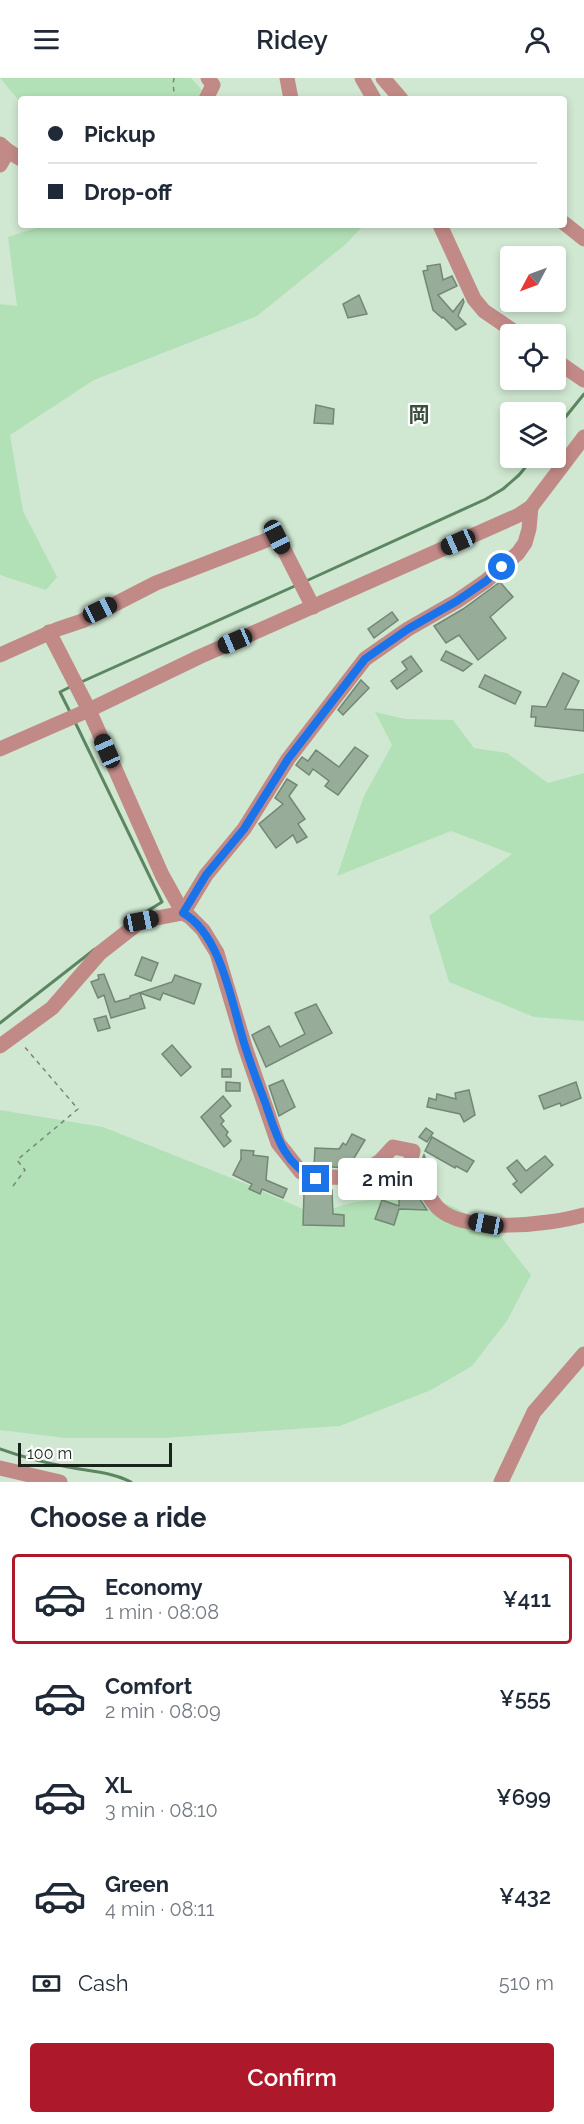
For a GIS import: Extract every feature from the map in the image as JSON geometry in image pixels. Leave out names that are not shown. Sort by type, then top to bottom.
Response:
[{"type":"street","points":[[208,78],[213,85],[208,96]]},
{"type":"street","points":[[287,78],[290,96]]},
{"type":"street","points":[[362,78],[372,96]]},
{"type":"street","points":[[383,78],[398,96]]},
{"type":"street","points":[[0,165],[10,151]]},
{"type":"street","points":[[567,225],[584,239]]},
{"type":"street","points":[[441,228],[474,299],[484,311],[503,324]]},
{"type":"street","points":[[566,368],[584,380]]},
{"type":"street","points":[[0,749],[89,710],[199,657],[519,515],[531,507],[584,437]]},
{"type":"street","points":[[0,1046],[52,1008],[100,953],[141,921],[183,913],[206,875],[244,829],[288,759],[365,659],[408,629],[457,601],[486,581],[518,553],[525,543],[529,529],[531,507]]},
{"type":"street","points":[[0,655],[49,632],[82,621],[156,583],[277,537],[313,607]]},
{"type":"street","points":[[49,632],[89,710],[162,875],[183,913],[202,930],[217,953],[245,1047],[278,1143],[301,1172],[316,1179],[354,1178],[380,1161],[393,1147],[413,1151],[409,1168],[418,1176],[439,1208],[449,1215],[469,1221],[502,1226],[584,1215]]},
{"type":"street","points":[[501,1482],[534,1412],[584,1354]]},
{"type":"street","points":[[0,1468],[60,1482]]},
{"type":"path","points":[[174,78],[172,84],[174,96]]},
{"type":"path","points":[[13,1186],[25,1170],[17,1160],[78,1109],[15,1035]]},
{"type":"green space","points":[[0,78],[191,78],[207,96],[18,96],[18,99]]},
{"type":"green space","points":[[36,228],[361,228],[346,244],[257,316],[94,380],[10,435],[23,511],[57,577],[46,590],[0,575],[0,304],[17,306],[8,237]]},
{"type":"green space","points":[[375,712],[405,719],[453,720],[474,748],[507,753],[548,783],[584,773],[584,1021],[534,1017],[449,982],[429,916],[512,854],[451,831],[337,876],[364,796],[392,745]]},
{"type":"green space","points":[[0,1110],[103,1127],[244,1183],[314,1214],[351,1203],[423,1193],[458,1209],[498,1233],[531,1275],[507,1321],[472,1366],[431,1390],[340,1426],[164,1438],[66,1438],[0,1430]]},
{"type":"building","points":[[440,264],[443,280],[452,276],[457,286],[438,295],[453,312],[463,299],[464,302],[458,316],[466,324],[456,330],[433,310],[423,271],[428,270],[427,266]]},
{"type":"building","points":[[359,295],[367,314],[348,318],[343,304]]},
{"type":"building","points":[[316,405],[334,409],[333,424],[314,423]]},
{"type":"building","points":[[500,582],[513,597],[490,617],[506,638],[478,660],[459,635],[446,643],[434,626],[463,609]]},
{"type":"building","points":[[392,612],[398,620],[374,638],[368,629]]},
{"type":"building","points":[[446,651],[472,664],[463,671],[441,660]]},
{"type":"building","points":[[411,656],[422,671],[397,689],[391,681],[407,669],[402,662]]},
{"type":"building","points":[[563,673],[579,681],[565,709],[584,710],[584,731],[535,726],[536,717],[531,717],[532,706],[546,707]]},
{"type":"building","points":[[485,675],[521,692],[515,704],[479,687]]},
{"type":"building","points":[[361,680],[369,688],[343,715],[338,710]]},
{"type":"building","points":[[355,747],[368,756],[338,795],[325,786],[329,781],[313,769],[309,775],[296,765],[302,757],[308,761],[316,750],[339,767]]},
{"type":"building","points":[[287,779],[297,785],[289,796],[305,819],[298,824],[307,837],[297,843],[293,835],[276,848],[259,824],[283,804],[275,798]]},
{"type":"building","points":[[142,957],[158,963],[151,981],[135,975]]},
{"type":"building","points":[[104,974],[115,1002],[130,998],[130,996],[172,982],[175,975],[201,984],[194,1004],[163,993],[160,1000],[140,993],[145,1008],[111,1018],[104,995],[98,998],[91,982],[99,979],[98,975]]},
{"type":"building","points":[[316,1004],[332,1033],[266,1067],[252,1035],[269,1026],[280,1047],[305,1034],[295,1013]]},
{"type":"building","points":[[106,1016],[110,1028],[98,1031],[94,1019]]},
{"type":"building","points":[[172,1045],[191,1067],[181,1076],[162,1054]]},
{"type":"building","points":[[222,1069],[231,1069],[231,1077],[222,1077]]},
{"type":"building","points":[[283,1080],[295,1107],[279,1116],[269,1086]]},
{"type":"building","points":[[226,1082],[240,1083],[240,1091],[226,1091]]},
{"type":"building","points":[[576,1082],[581,1098],[561,1106],[560,1103],[544,1109],[539,1096]]},
{"type":"building","points":[[469,1090],[475,1115],[464,1122],[460,1114],[427,1107],[429,1098],[436,1100],[437,1094],[456,1099],[455,1093]]},
{"type":"building","points":[[223,1096],[231,1106],[220,1116],[224,1121],[221,1124],[228,1132],[226,1135],[231,1141],[224,1147],[201,1117]]},
{"type":"building","points":[[426,1128],[433,1133],[427,1142],[419,1137]]},
{"type":"building","points":[[352,1134],[365,1140],[348,1168],[314,1166],[315,1148],[339,1149],[343,1143],[346,1145]]},
{"type":"building","points":[[432,1137],[474,1161],[467,1172],[425,1151]]},
{"type":"building","points":[[241,1150],[254,1151],[253,1155],[268,1157],[266,1180],[287,1189],[283,1198],[262,1189],[260,1194],[249,1189],[252,1184],[233,1175],[241,1159]]},
{"type":"building","points":[[424,1155],[431,1171],[426,1173],[420,1165]]},
{"type":"building","points":[[545,1156],[553,1165],[521,1193],[513,1184],[517,1181],[507,1168],[517,1160],[526,1171]]},
{"type":"building","points":[[324,1190],[332,1190],[333,1214],[344,1215],[344,1226],[303,1225],[304,1192],[324,1193]]},
{"type":"building","points":[[399,1190],[414,1190],[427,1210],[399,1209],[394,1225],[375,1219],[382,1200],[399,1206]]},
{"type":"waterway","points":[[566,416],[584,394]]},
{"type":"waterway","points":[[306,581],[486,499],[503,489],[525,468]]},
{"type":"waterway","points":[[79,683],[297,585]]},
{"type":"waterway","points":[[70,687],[60,692],[71,714]]},
{"type":"waterway","points":[[75,722],[162,902],[141,915]]},
{"type":"waterway","points":[[0,1023],[95,949]]},
{"type":"waterway","points":[[0,1449],[42,1462],[108,1474],[131,1482]]},
{"type":"district","name":"岡","points":[[419,414]]},
{"type":"route","points":[[316,1179],[301,1172],[278,1143],[245,1047],[217,953],[202,930],[183,913],[206,875],[244,829],[288,759],[365,659],[408,629],[457,601],[502,567]]}]
